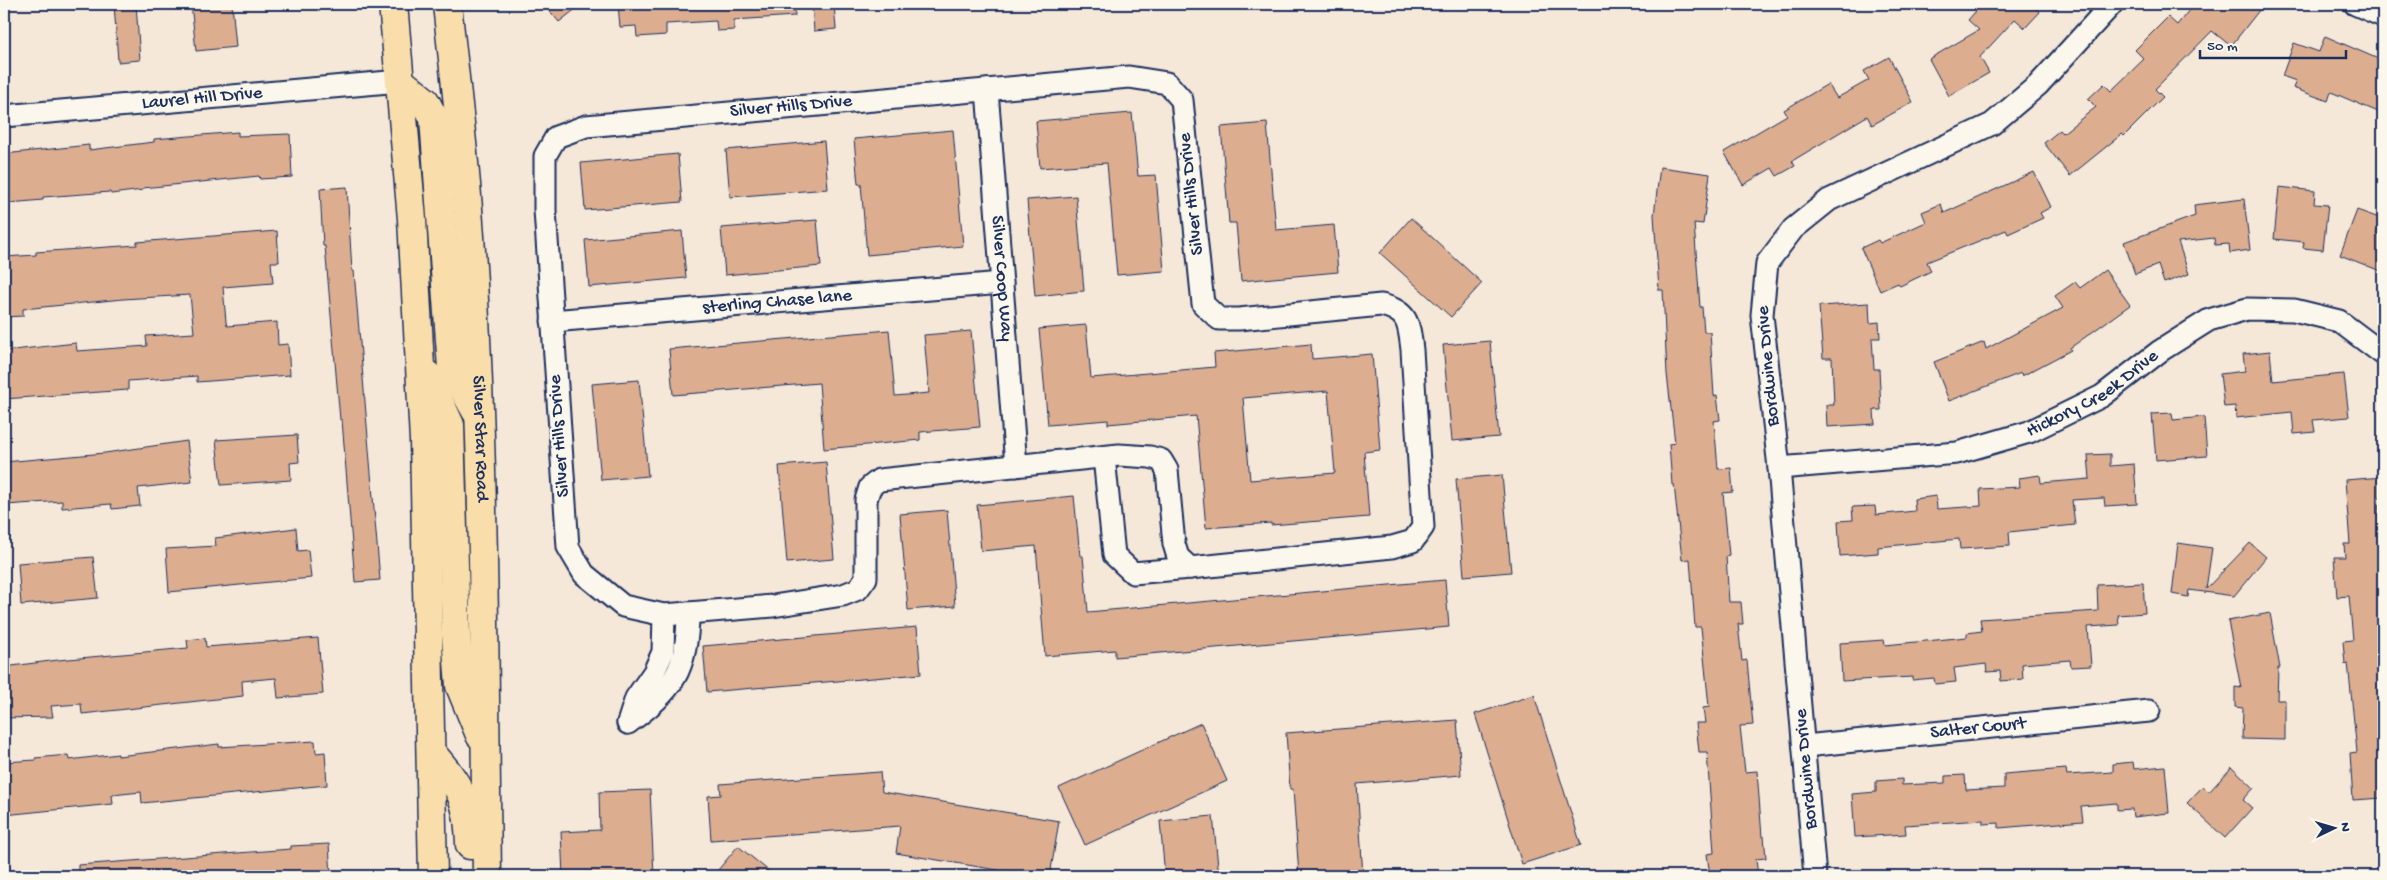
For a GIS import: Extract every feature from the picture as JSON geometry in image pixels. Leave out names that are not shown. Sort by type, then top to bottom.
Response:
[{"type":"main road","points":[[393,4],[412,218],[424,440],[433,876]]},
{"type":"main road","name":"Silver Star Road","points":[[447,4],[468,209],[479,417],[484,559],[487,876]]},
{"type":"main road","points":[[400,81],[425,101],[434,118],[452,368],[479,417]]},
{"type":"main road","points":[[420,360],[450,425],[460,686],[485,749]]},
{"type":"main road","points":[[431,752],[449,772],[466,802],[470,825],[470,876]]},
{"type":"street","name":"Bordwine Drive","points":[[1816,876],[1779,468],[1762,314],[1767,263],[1792,229],[1829,200],[1992,124],[2038,85],[2112,4]]},
{"type":"street","points":[[2355,4],[2383,16]]},
{"type":"street","name":"Silver Hills Drive","points":[[1129,77],[1167,83],[1182,100],[1203,304],[1219,319],[1239,319],[1381,305],[1398,310],[1404,316],[1410,328],[1423,527],[1413,541],[1392,547],[1190,568],[1178,557],[1174,544],[1167,470],[1161,460],[1142,457],[1104,457],[879,480],[870,487],[866,500],[866,578],[858,589],[843,595],[773,606],[664,615],[623,606],[584,574],[568,548],[552,321],[545,210],[545,156],[556,137],[586,126],[1129,77]]},
{"type":"street","name":"Laurel Hill Drive","points":[[4,116],[400,81]]},
{"type":"street","name":"Silver Coop Way","points":[[986,90],[1016,466]]},
{"type":"street","name":"sterling Chase lane","points":[[552,321],[1002,283]]},
{"type":"street","name":"Hickory Creek Drive","points":[[1779,468],[1957,453],[2029,432],[2102,396],[2160,352],[2208,320],[2247,309],[2294,310],[2339,321],[2383,354]]},
{"type":"street","points":[[1104,457],[1114,555],[1133,573],[1190,568]]},
{"type":"street","points":[[664,615],[663,652],[654,672],[636,698],[628,723],[649,707],[678,672],[688,643],[688,613]]},
{"type":"street","name":"Salter Court","points":[[1805,746],[2149,711]]},
{"type":"building","points":[[114,4],[136,4],[140,60],[118,62]]},
{"type":"building","points":[[191,4],[232,4],[236,47],[196,51]]},
{"type":"building","points":[[544,4],[582,4],[559,22]]},
{"type":"building","points":[[618,4],[794,4],[795,16],[734,20],[734,30],[717,31],[716,21],[666,24],[666,35],[637,37],[636,26],[620,27]]},
{"type":"building","points":[[812,4],[834,4],[836,29],[814,31]]},
{"type":"building","points":[[1982,4],[2031,4],[2040,12],[2025,28],[2015,19],[1980,57],[1989,73],[1949,96],[1929,59],[1979,30],[1968,20]]},
{"type":"building","points":[[2194,4],[2264,4],[2231,46],[2212,31],[2155,89],[2163,97],[2124,136],[2122,134],[2070,176],[2044,143],[2060,130],[2063,133],[2096,107],[2088,99],[2104,84],[2111,91],[2144,59],[2135,50],[2168,17],[2177,25]]},
{"type":"building","points":[[2325,36],[2383,61],[2383,114],[2331,92],[2328,101],[2293,88],[2296,81],[2282,76],[2294,43],[2319,52]]},
{"type":"building","points":[[1889,57],[1913,102],[1872,125],[1867,116],[1792,161],[1795,166],[1777,176],[1772,168],[1743,185],[1724,152],[1787,115],[1784,110],[1828,84],[1837,98],[1869,80],[1864,71]]},
{"type":"building","points":[[1132,113],[1138,176],[1156,175],[1164,271],[1117,275],[1107,163],[1040,168],[1036,121]]},
{"type":"building","points":[[1267,123],[1276,230],[1334,225],[1338,272],[1241,281],[1236,223],[1229,223],[1221,127]]},
{"type":"building","points":[[953,130],[963,246],[867,255],[861,184],[858,184],[854,139]]},
{"type":"building","points":[[238,132],[238,136],[290,134],[292,177],[260,179],[259,176],[143,188],[143,190],[111,194],[110,192],[43,197],[43,200],[9,203],[4,154],[89,145],[89,150],[154,142],[154,139]]},
{"type":"building","points":[[824,141],[828,189],[730,197],[726,150]]},
{"type":"building","points":[[678,154],[682,202],[585,210],[581,163]]},
{"type":"building","points":[[1660,167],[1710,174],[1703,224],[1694,223],[1700,307],[1702,307],[1704,332],[1710,332],[1714,396],[1717,395],[1720,420],[1714,421],[1718,469],[1731,468],[1733,492],[1723,493],[1729,555],[1726,556],[1729,602],[1741,602],[1743,624],[1738,624],[1742,661],[1747,660],[1753,725],[1740,726],[1745,772],[1757,771],[1762,837],[1764,836],[1766,858],[1756,859],[1758,876],[1710,876],[1707,854],[1714,853],[1707,752],[1699,752],[1696,723],[1705,723],[1703,708],[1709,707],[1701,627],[1695,627],[1690,559],[1682,560],[1674,484],[1672,485],[1669,444],[1675,443],[1667,374],[1663,290],[1659,290],[1654,215]]},
{"type":"building","points":[[2034,172],[2051,207],[2040,213],[2043,218],[2008,234],[2006,230],[1927,262],[1931,271],[1900,286],[1898,283],[1880,291],[1861,248],[1878,240],[1880,243],[1926,222],[1922,212],[1941,204],[1944,213]]},
{"type":"building","points":[[347,187],[352,271],[354,271],[380,580],[355,582],[342,420],[340,420],[325,246],[323,246],[320,189]]},
{"type":"building","points":[[2279,187],[2315,191],[2314,204],[2328,205],[2323,250],[2303,248],[2304,242],[2274,239]]},
{"type":"building","points":[[1076,196],[1084,291],[1035,296],[1027,200]]},
{"type":"building","points":[[2244,199],[2250,250],[2230,253],[2229,244],[2215,245],[2214,238],[2178,242],[2189,274],[2164,283],[2158,265],[2135,274],[2124,242],[2195,216],[2194,205]]},
{"type":"building","points":[[2357,210],[2382,219],[2376,234],[2383,237],[2383,272],[2340,255]]},
{"type":"building","points":[[1411,218],[1482,283],[1451,317],[1380,253]]},
{"type":"building","points":[[817,220],[821,266],[725,275],[721,228]]},
{"type":"building","points":[[277,231],[279,262],[271,262],[273,283],[223,287],[226,322],[227,326],[277,322],[278,345],[288,344],[290,375],[197,382],[197,376],[128,381],[128,390],[4,399],[4,351],[76,343],[77,351],[147,346],[146,336],[194,333],[190,295],[123,299],[23,309],[23,316],[4,317],[4,257],[36,255],[36,252],[137,245],[137,242]]},
{"type":"building","points":[[682,231],[686,278],[589,287],[585,240]]},
{"type":"building","points":[[2105,270],[2130,305],[2070,348],[2071,350],[2022,376],[2021,373],[1949,401],[1934,362],[1984,342],[1986,349],[2063,308],[2055,296],[2075,282],[2080,288]]},
{"type":"building","points":[[1869,303],[1870,323],[1879,322],[1880,338],[1872,338],[1874,369],[1879,369],[1881,410],[1874,410],[1875,424],[1827,427],[1826,405],[1834,405],[1832,358],[1823,358],[1819,306]]},
{"type":"building","points":[[1086,325],[1091,378],[1215,367],[1214,353],[1311,344],[1312,359],[1372,354],[1380,450],[1364,452],[1369,517],[1206,528],[1196,416],[1108,424],[1108,420],[1048,425],[1039,329]],"holes":[[[1328,391],[1335,473],[1250,480],[1243,398]]]},
{"type":"building","points":[[889,330],[895,396],[929,393],[924,335],[971,331],[980,427],[920,432],[920,440],[824,449],[819,383],[673,395],[669,349]]},
{"type":"building","points":[[1490,341],[1499,437],[1452,441],[1443,345]]},
{"type":"building","points":[[2270,351],[2273,381],[2344,374],[2349,417],[2313,420],[2315,432],[2294,434],[2292,412],[2236,418],[2235,406],[2224,407],[2220,374],[2245,371],[2243,354]]},
{"type":"building","points":[[639,380],[648,476],[601,480],[592,384]]},
{"type":"building","points":[[2172,413],[2173,420],[2204,417],[2207,456],[2156,460],[2152,414]]},
{"type":"building","points":[[297,435],[299,462],[290,463],[291,480],[221,485],[216,440]]},
{"type":"building","points":[[187,441],[192,482],[138,488],[140,506],[112,509],[111,504],[62,508],[62,501],[6,505],[4,462],[105,453]]},
{"type":"building","points":[[2110,454],[2110,466],[2134,464],[2137,504],[2105,506],[2104,498],[2072,500],[2075,525],[2009,532],[2010,546],[1960,549],[1959,539],[1878,547],[1878,553],[1840,556],[1838,521],[1853,520],[1852,507],[1875,506],[1876,515],[1915,511],[1914,499],[1936,496],[1937,509],[1981,506],[1980,489],[2020,487],[2019,478],[2040,475],[2041,483],[2090,479],[2088,455]]},
{"type":"building","points":[[826,462],[834,559],[787,563],[779,466]]},
{"type":"building","points":[[1502,475],[1511,572],[1464,576],[1456,479]]},
{"type":"building","points":[[2383,477],[2383,497],[2378,497],[2381,541],[2383,541],[2383,798],[2353,800],[2350,753],[2357,752],[2348,663],[2345,664],[2343,641],[2353,640],[2349,596],[2337,597],[2334,557],[2345,557],[2344,544],[2350,544],[2345,480]]},
{"type":"building","points":[[1074,496],[1080,556],[1083,556],[1088,612],[1445,580],[1449,627],[1115,657],[1115,650],[1045,656],[1036,546],[981,551],[977,505]]},
{"type":"building","points":[[947,510],[955,606],[908,610],[900,514]]},
{"type":"building","points":[[296,528],[298,551],[308,550],[311,578],[169,592],[166,549],[216,546],[215,538]]},
{"type":"building","points":[[2178,543],[2212,548],[2206,589],[2250,543],[2266,557],[2234,596],[2189,590],[2188,597],[2172,594]]},
{"type":"building","points":[[93,557],[98,598],[21,605],[18,563]]},
{"type":"building","points":[[2143,583],[2145,613],[2118,615],[2119,625],[2088,627],[2091,666],[2071,667],[2070,660],[2022,664],[2023,679],[2001,681],[2000,671],[1987,672],[1986,664],[1954,668],[1956,682],[1935,684],[1934,678],[1912,680],[1912,677],[1842,681],[1840,643],[1884,640],[1885,645],[1967,637],[1967,633],[1982,631],[1980,619],[2098,611],[2097,585]]},
{"type":"building","points":[[2270,613],[2280,668],[2278,668],[2277,700],[2285,700],[2285,740],[2242,739],[2243,708],[2235,707],[2235,687],[2241,688],[2228,621]]},
{"type":"building","points":[[917,627],[921,674],[707,692],[703,646]]},
{"type":"building","points":[[205,638],[206,647],[318,638],[323,694],[278,698],[276,678],[242,681],[243,696],[82,714],[81,704],[51,706],[53,717],[4,718],[4,667],[188,648],[187,640]]},
{"type":"building","points":[[1534,695],[1581,845],[1522,864],[1475,714]]},
{"type":"building","points":[[1457,720],[1461,775],[1357,784],[1363,876],[1299,876],[1293,789],[1290,789],[1286,733]]},
{"type":"building","points":[[1201,723],[1227,781],[1085,845],[1059,788]]},
{"type":"building","points":[[315,741],[316,753],[325,752],[327,785],[142,803],[141,792],[112,795],[113,804],[4,815],[4,762],[68,755],[69,760],[118,754],[118,756],[219,744],[219,747]]},
{"type":"building","points":[[2133,762],[2134,769],[2165,766],[2169,813],[2133,817],[2132,809],[2117,810],[2117,803],[2081,806],[2083,821],[1999,828],[1999,823],[1983,824],[1983,820],[1905,825],[1906,834],[1855,837],[1852,794],[1876,792],[1876,781],[1902,779],[1902,785],[1945,783],[1945,776],[1965,775],[1966,790],[2004,788],[2004,774],[2066,769],[2067,775],[2113,772],[2113,764]]},
{"type":"building","points":[[2232,767],[2254,788],[2243,800],[2252,808],[2225,838],[2187,803],[2203,786],[2209,792]]},
{"type":"building","points":[[880,772],[882,792],[1059,821],[1050,876],[1015,876],[1015,873],[896,853],[900,826],[711,840],[708,796],[721,795],[720,784]]},
{"type":"building","points":[[650,790],[654,876],[563,876],[561,832],[600,830],[599,792]]},
{"type":"building","points":[[1213,816],[1219,876],[1165,876],[1160,821]]},
{"type":"building","points":[[329,844],[331,876],[78,876],[78,865],[291,849],[291,846]]},
{"type":"building","points":[[738,846],[775,876],[713,876]]}]
